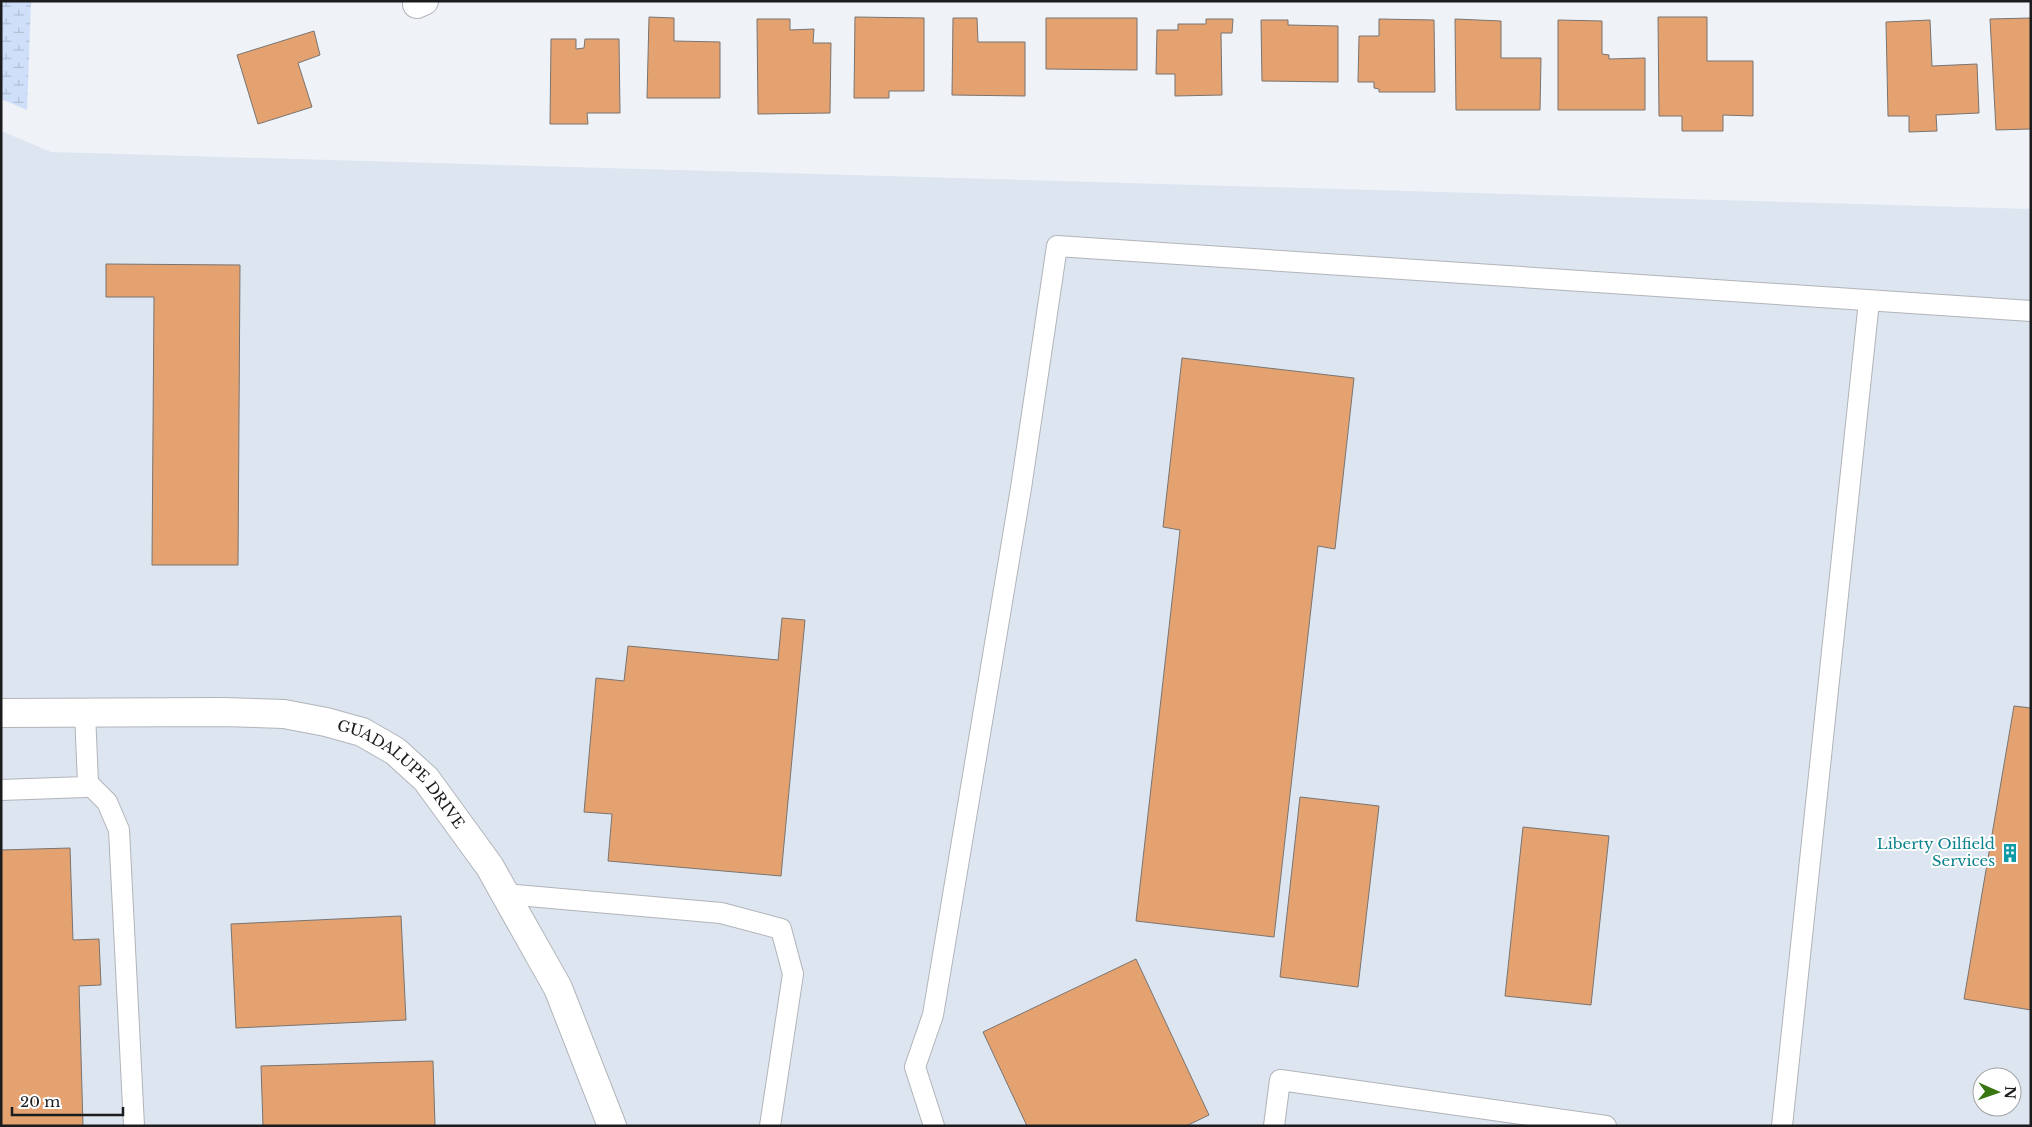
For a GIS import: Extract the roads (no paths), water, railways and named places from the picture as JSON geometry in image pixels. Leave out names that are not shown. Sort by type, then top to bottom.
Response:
[{"type":"street","name":"GUADALUPE DRIVE","points":[[1,714],[223,712],[284,714],[326,722],[362,732],[395,751],[426,779],[490,867],[558,988],[612,1126]]},
{"type":"lane","points":[[934,1126],[915,1067],[933,1016],[1021,488],[1057,246],[2031,312]]},
{"type":"lane","points":[[1782,1126],[1869,301]]},
{"type":"lane","points":[[85,713],[88,783],[106,802],[119,830],[134,1126]]},
{"type":"lane","points":[[1,790],[85,787],[88,783]]},
{"type":"lane","points":[[505,894],[721,912],[781,929],[793,974],[770,1126]]},
{"type":"lane","points":[[1274,1126],[1280,1080],[1606,1126]]},
{"type":"place","name":"Liberty Oilfield Services","points":[[2010,853]]}]
